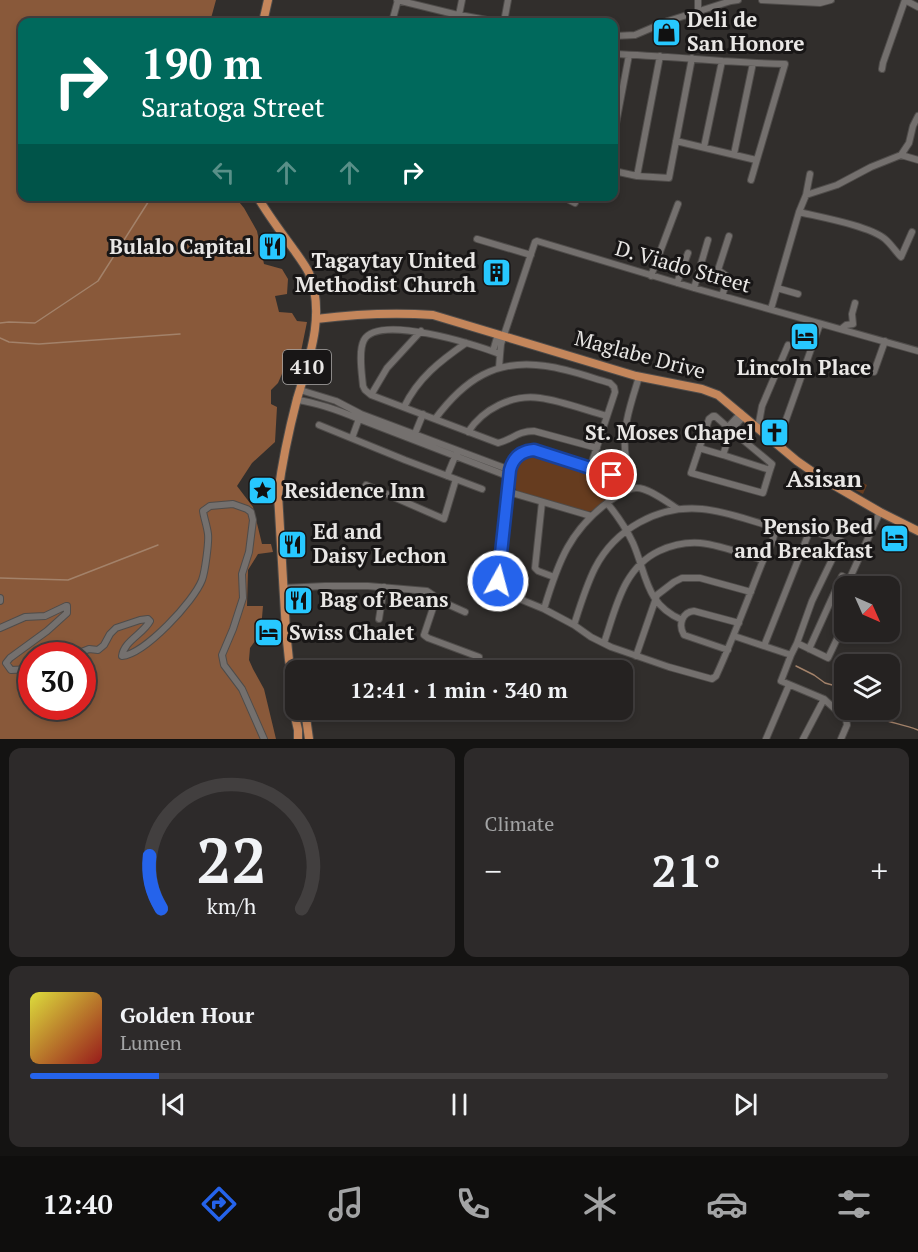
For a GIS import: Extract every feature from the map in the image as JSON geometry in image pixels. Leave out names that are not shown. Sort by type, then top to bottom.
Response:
[{"type":"main road","points":[[264,18],[268,0]]},
{"type":"main road","name":"410","points":[[260,201],[306,267],[316,302],[314,339],[297,400],[278,494],[283,588],[294,660]]},
{"type":"main road","name":"Maglabe Drive","points":[[316,319],[370,313],[401,312],[433,315],[639,377],[702,389],[718,395],[777,445],[823,479],[918,531]]},
{"type":"main road","points":[[283,588],[289,660]]},
{"type":"main road","name":"410","points":[[283,588],[280,609],[283,658],[300,739]]},
{"type":"main road","points":[[299,720],[300,739]]},
{"type":"main road","points":[[306,720],[309,739]]},
{"type":"street","points":[[393,18],[398,0],[476,18]]},
{"type":"street","points":[[459,15],[462,0]]},
{"type":"street","points":[[505,18],[508,0]]},
{"type":"street","points":[[698,0],[698,12]]},
{"type":"street","points":[[618,36],[635,35],[668,21],[738,0]]},
{"type":"street","points":[[762,0],[820,3],[831,0]]},
{"type":"street","points":[[882,69],[905,0],[918,7]]},
{"type":"street","points":[[618,54],[785,64],[751,180]]},
{"type":"street","points":[[618,113],[629,55]]},
{"type":"street","points":[[638,176],[660,56]]},
{"type":"street","points":[[618,172],[669,178],[692,58]]},
{"type":"street","points":[[704,147],[722,61]]},
{"type":"street","points":[[734,154],[753,63]]},
{"type":"street","points":[[806,195],[837,185],[871,167],[901,155],[909,143],[918,116]]},
{"type":"street","points":[[675,141],[756,160]]},
{"type":"street","points":[[901,155],[918,160]]},
{"type":"street","points":[[771,309],[806,195],[810,174]]},
{"type":"street","points":[[571,201],[575,203]]},
{"type":"street","points":[[651,276],[678,204]]},
{"type":"street","points":[[799,212],[853,225],[875,233],[885,239],[901,257],[912,232]]},
{"type":"street","points":[[722,296],[728,277],[718,270],[729,236]]},
{"type":"street","points":[[477,238],[531,255],[493,351]]},
{"type":"street","points":[[694,288],[708,240]]},
{"type":"street","name":"D. Viado Street","points":[[531,255],[537,241],[651,276],[918,351]]},
{"type":"street","points":[[677,283],[688,253]]},
{"type":"street","points":[[777,288],[798,294]]},
{"type":"street","points":[[841,329],[853,324],[852,314],[855,303]]},
{"type":"street","points":[[777,445],[820,324]]},
{"type":"street","points":[[500,355],[466,343],[421,332],[373,331],[364,340],[361,353],[363,386],[371,395],[501,446],[517,434],[534,431],[597,448]]},
{"type":"street","points":[[371,395],[387,368],[421,332]]},
{"type":"street","points":[[499,368],[501,335]]},
{"type":"street","points":[[874,372],[885,341]]},
{"type":"street","points":[[404,407],[414,388],[428,373],[466,343]]},
{"type":"street","points":[[758,428],[762,406],[788,345]]},
{"type":"street","points":[[435,419],[468,383],[499,368],[522,365],[545,366],[610,383],[615,389],[590,468]]},
{"type":"street","points":[[626,458],[624,446],[626,422],[639,377]]},
{"type":"street","points":[[300,390],[360,417],[510,474]]},
{"type":"street","points":[[468,432],[492,408],[504,402],[529,397],[550,400],[607,416]]},
{"type":"street","points":[[297,400],[330,403]]},
{"type":"street","points":[[414,437],[423,414]]},
{"type":"street","points":[[723,455],[730,429],[743,415]]},
{"type":"street","points":[[715,416],[772,464],[763,493],[691,473],[699,448],[711,417],[715,416]]},
{"type":"street","points":[[352,438],[360,417]]},
{"type":"street","points":[[319,425],[482,489]]},
{"type":"street","points":[[699,448],[770,470]]},
{"type":"street","points":[[574,625],[595,569],[607,549],[627,530],[651,517],[678,509],[717,511],[770,526],[775,531],[774,536],[728,650],[716,676],[709,679],[636,656],[604,643],[544,609],[498,590],[510,474],[513,461],[523,452],[534,450],[616,477],[626,490]]},
{"type":"street","points":[[447,476],[456,453]]},
{"type":"street","points":[[366,485],[444,519],[456,479]]},
{"type":"street","points":[[544,609],[554,577],[571,541],[580,527],[607,503],[626,490],[635,488],[647,490],[678,509]]},
{"type":"street","points":[[509,492],[591,516]]},
{"type":"street","points":[[542,502],[535,568],[554,577]]},
{"type":"street","points":[[607,503],[627,530],[647,587],[655,600],[664,610],[682,620]]},
{"type":"street","points":[[96,650],[104,645],[110,633],[116,628],[144,619],[149,620],[149,623],[128,644],[122,656],[128,655],[154,639],[182,609],[203,578],[208,536],[203,511],[206,507],[223,504],[233,504],[247,509],[251,512],[253,529],[242,574],[243,598],[222,655],[224,665],[242,689],[264,739]]},
{"type":"street","points":[[851,576],[880,512]]},
{"type":"street","points":[[764,646],[810,530],[841,541],[812,601],[781,681],[824,699],[846,719],[847,724],[841,739]]},
{"type":"street","points":[[604,643],[624,586],[640,563],[664,548],[692,543],[708,544],[763,560]]},
{"type":"street","points":[[636,656],[657,595],[674,582],[692,577],[751,591]]},
{"type":"street","points":[[283,588],[384,587],[427,591],[436,599],[465,612]]},
{"type":"street","points":[[379,619],[384,587]]},
{"type":"street","points":[[809,649],[834,594]]},
{"type":"street","points":[[436,599],[424,635],[479,657]]},
{"type":"street","points":[[0,628],[25,617],[45,616],[67,606],[67,612],[31,642]]},
{"type":"street","points":[[728,650],[686,637],[681,631],[682,620],[688,613],[694,611],[739,623]]},
{"type":"street","points":[[734,636],[791,655]]},
{"type":"street","points":[[797,643],[828,658],[836,642]]},
{"type":"street","points":[[18,652],[6,663],[11,670],[18,670]]},
{"type":"street","points":[[766,739],[789,685]]},
{"type":"street","points":[[803,739],[824,699]]},
{"type":"shaded area","points":[[0,0],[216,0],[211,18],[18,18],[18,201],[238,201],[257,231],[264,264],[282,269],[288,279],[287,294],[275,296],[279,312],[292,313],[297,321],[307,322],[297,371],[285,367],[278,383],[271,390],[271,404],[277,407],[275,442],[252,463],[237,486],[253,507],[262,544],[271,544],[273,552],[258,554],[248,570],[247,606],[263,606],[261,629],[250,648],[249,660],[264,689],[276,739],[0,739]]},
{"type":"shaded area","points":[[532,453],[612,478],[619,485],[619,490],[595,510],[588,512],[518,492],[513,484],[513,468],[518,459]]},
{"type":"shaded area","points":[[850,477],[867,485],[863,494],[846,485]]},
{"type":"waterway","points":[[0,323],[35,323],[98,281],[149,201]]},
{"type":"waterway","points":[[0,338],[9,342],[39,344],[180,334]]},
{"type":"waterway","points":[[0,578],[68,580],[158,545]]},
{"type":"waterway","points":[[796,666],[825,683],[834,685]]},
{"type":"waterway","points":[[884,720],[918,730]]},
{"type":"place","name":"Deli de San Honore","points":[[666,32]]},
{"type":"place","name":"Bulalo Capital","points":[[273,247]]},
{"type":"place","name":"Tagaytay United Methodist Church","points":[[497,273]]},
{"type":"place","name":"Lincoln Place","points":[[804,337]]},
{"type":"place","name":"St. Moses Chapel","points":[[775,433]]},
{"type":"place","name":"Residence Inn","points":[[263,491]]},
{"type":"place","name":"Pensio Bed and Breakfast","points":[[894,539]]},
{"type":"place","name":"Ed and Daisy Lechon","points":[[292,544]]},
{"type":"place","name":"Bag of Beans","points":[[299,600]]},
{"type":"place","name":"Swiss Chalet","points":[[268,633]]},
{"type":"district","name":"Asisan","points":[[824,479]]},
{"type":"route","points":[[498,581],[510,470],[513,461],[518,456],[523,452],[534,450],[612,475]]}]
